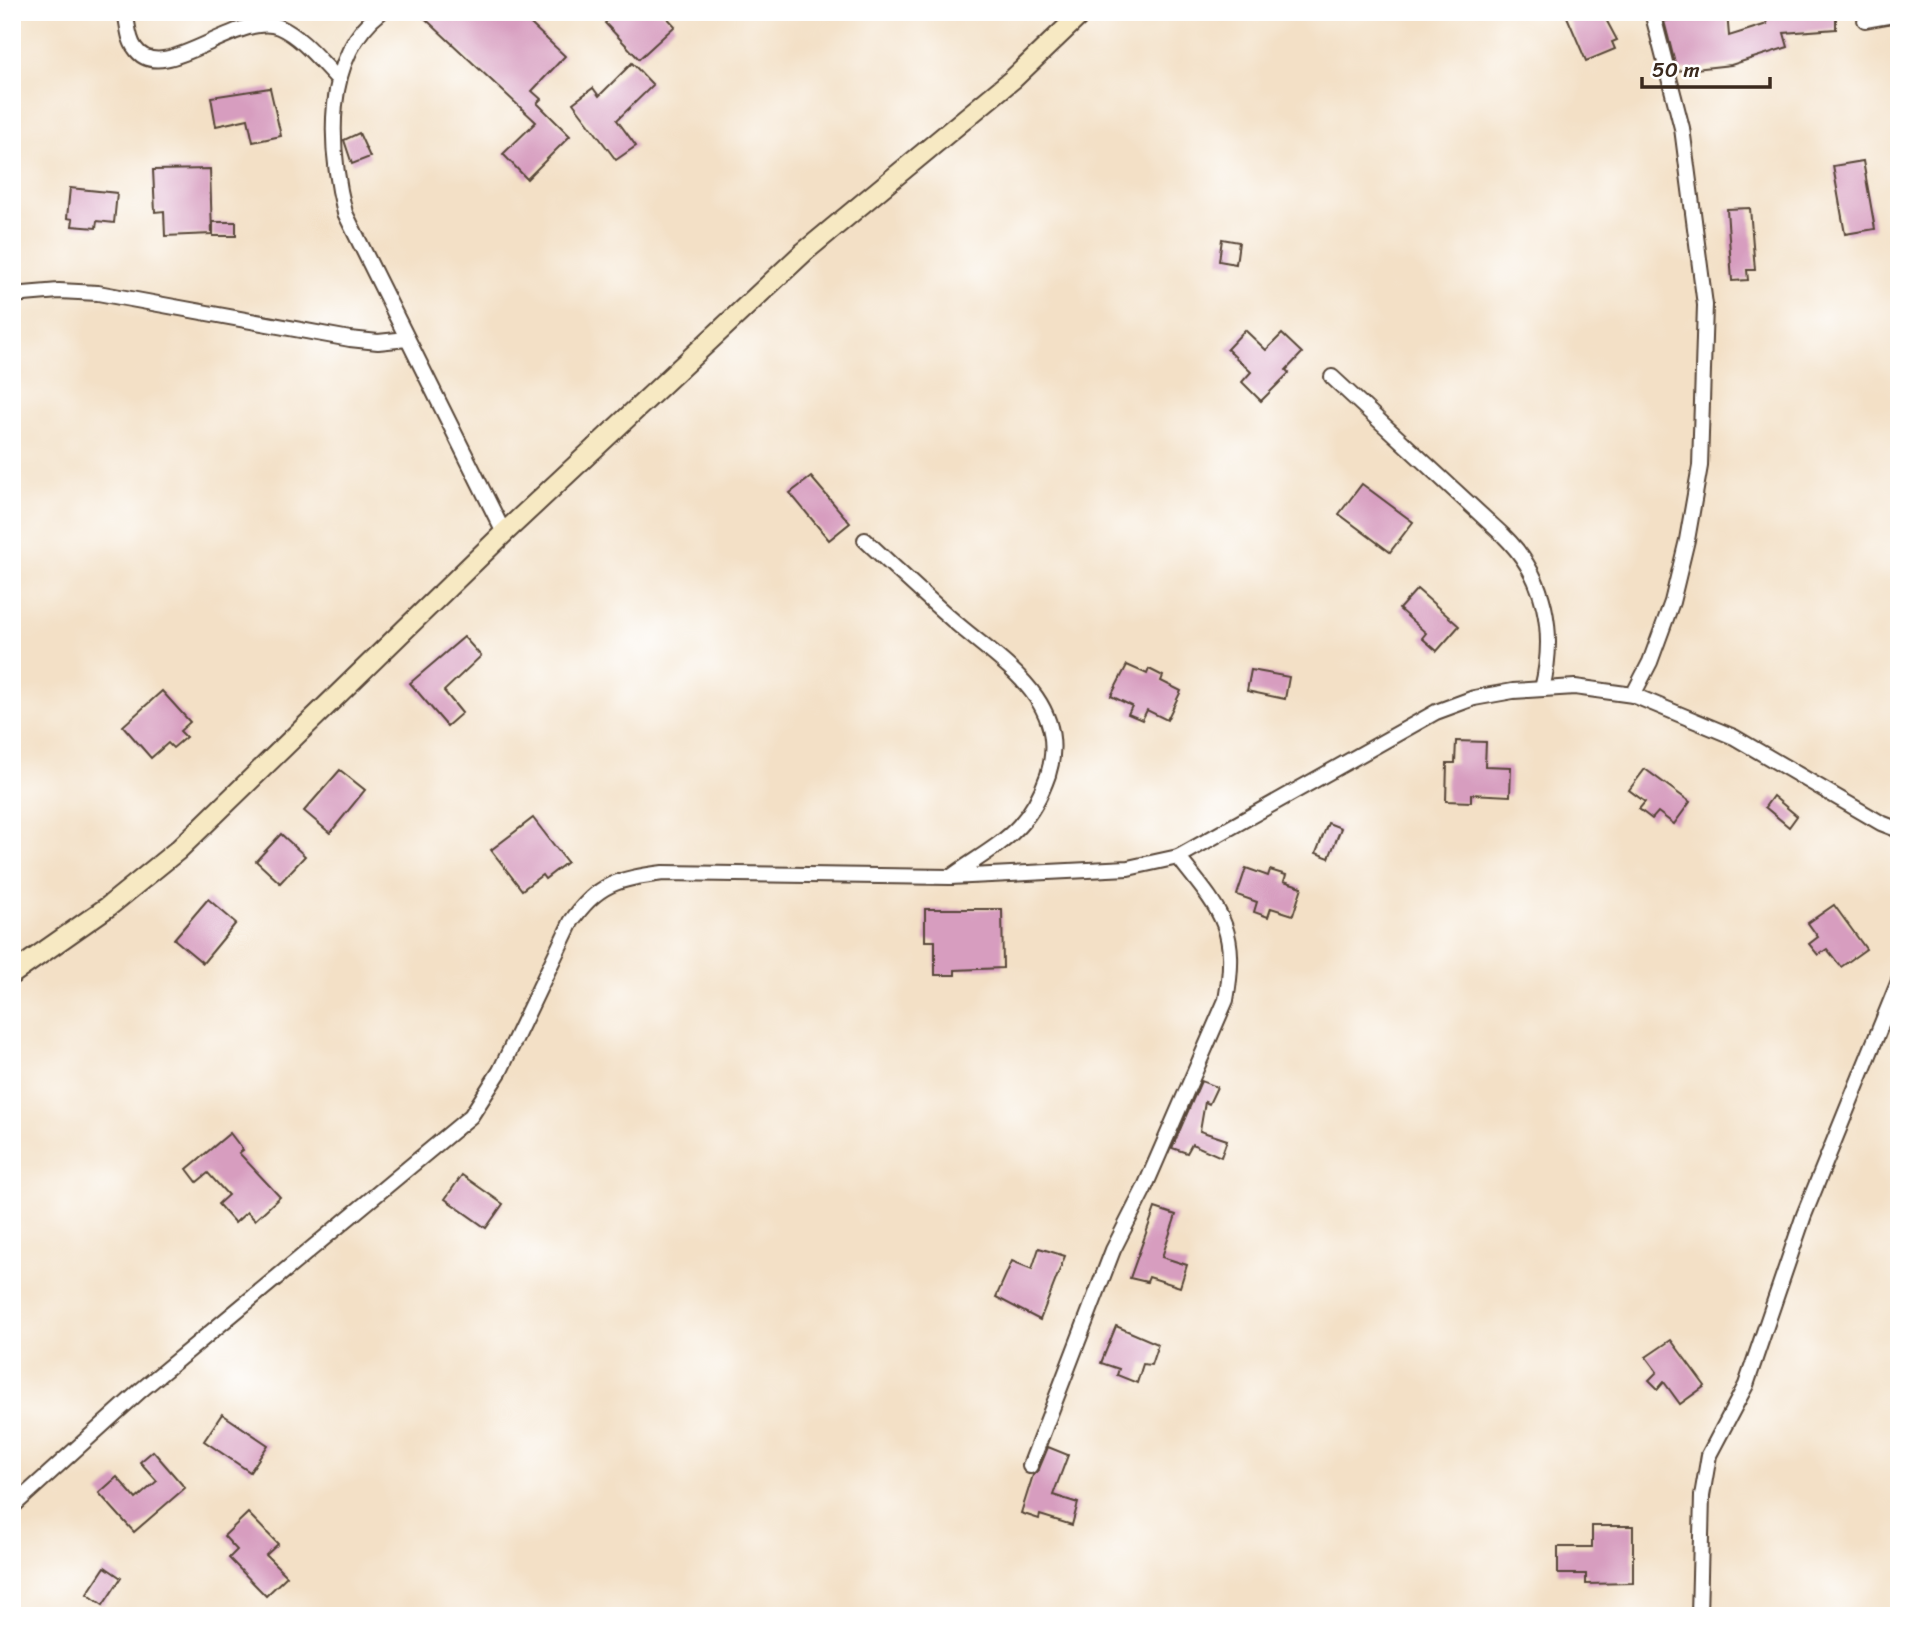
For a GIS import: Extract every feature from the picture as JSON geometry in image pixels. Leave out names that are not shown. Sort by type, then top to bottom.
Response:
[{"type":"street","points":[[125,12],[133,45],[139,54],[153,60],[186,54],[240,27],[257,24],[278,26],[296,37],[339,80]]},
{"type":"street","points":[[381,12],[360,29],[339,80],[333,149],[345,213],[505,533]]},
{"type":"street","points":[[12,974],[109,906],[178,850],[505,533],[804,252],[1013,79],[1083,12]]},
{"type":"street","points":[[1633,695],[1650,662],[1672,602],[1687,540],[1700,466],[1703,386],[1705,305],[1682,128],[1652,12]]},
{"type":"street","points":[[1865,20],[1899,14]]},
{"type":"street","points":[[12,296],[59,291],[98,293],[350,339],[378,342],[407,339]]},
{"type":"street","points":[[1332,377],[1504,536],[1528,565],[1545,601],[1546,673],[1542,689]]},
{"type":"street","points":[[865,540],[918,591],[1008,664],[1038,700],[1053,732],[1052,763],[1040,799],[1018,828],[950,877]]},
{"type":"street","points":[[12,1507],[140,1391],[471,1116],[500,1071],[571,922],[585,901],[623,878],[663,873],[950,877],[1128,868],[1178,857],[1436,712],[1474,698],[1575,687],[1633,695],[1734,737],[1881,823],[1899,830]]},
{"type":"street","points":[[1030,1466],[1113,1250],[1144,1189],[1226,1000],[1231,970],[1231,938],[1221,914],[1178,857]]},
{"type":"street","points":[[1699,1616],[1702,1496],[1709,1455],[1746,1385],[1804,1215],[1899,981]]},
{"type":"building","points":[[418,12],[518,12],[565,56],[532,91],[541,99],[537,103],[570,136],[527,179],[503,154],[536,122]]},
{"type":"building","points":[[616,12],[662,12],[675,26],[639,59],[605,23]]},
{"type":"building","points":[[1565,12],[1602,12],[1617,40],[1612,42],[1615,49],[1586,61]]},
{"type":"building","points":[[1670,12],[1727,12],[1729,36],[1767,24],[1763,12],[1836,12],[1836,29],[1784,33],[1788,47],[1731,65],[1677,71],[1664,21],[1671,20]]},
{"type":"building","points":[[632,63],[653,85],[617,120],[636,146],[616,160],[573,103],[593,88],[599,96]]},
{"type":"building","points":[[270,88],[281,136],[253,142],[248,119],[216,126],[211,97]]},
{"type":"building","points":[[359,133],[370,157],[352,164],[344,140]]},
{"type":"building","points":[[1863,161],[1875,229],[1845,234],[1833,166]]},
{"type":"building","points":[[210,169],[212,234],[165,236],[164,211],[155,212],[153,170]]},
{"type":"building","points":[[70,188],[117,193],[114,223],[97,221],[96,228],[72,226],[73,219],[67,218]]},
{"type":"building","points":[[1750,208],[1755,270],[1747,270],[1748,280],[1732,281],[1727,209]]},
{"type":"building","points":[[213,222],[236,222],[236,236],[213,236]]},
{"type":"building","points":[[1222,239],[1239,242],[1236,264],[1219,261]]},
{"type":"building","points":[[1245,330],[1266,350],[1282,334],[1302,353],[1286,370],[1289,373],[1261,401],[1242,382],[1251,372],[1227,349]]},
{"type":"building","points":[[811,477],[850,523],[829,540],[790,493]]},
{"type":"building","points":[[1362,484],[1413,522],[1390,552],[1339,514]]},
{"type":"building","points":[[1417,589],[1459,626],[1437,651],[1422,638],[1426,633],[1399,609]]},
{"type":"building","points":[[464,637],[481,656],[444,691],[462,713],[447,726],[410,683]]},
{"type":"building","points":[[1127,665],[1147,674],[1149,669],[1163,676],[1161,681],[1181,691],[1167,720],[1147,710],[1142,720],[1128,714],[1132,706],[1111,696]]},
{"type":"building","points":[[1251,670],[1289,677],[1285,699],[1247,691]]},
{"type":"building","points":[[162,691],[190,722],[180,731],[186,737],[173,748],[168,743],[151,758],[123,726]]},
{"type":"building","points":[[1456,741],[1486,742],[1485,766],[1511,767],[1510,796],[1471,794],[1471,802],[1446,801],[1447,763],[1455,763]]},
{"type":"building","points":[[1645,769],[1690,802],[1674,824],[1658,812],[1652,819],[1639,809],[1645,802],[1629,790]]},
{"type":"building","points":[[340,770],[365,790],[330,833],[304,811]]},
{"type":"building","points":[[1773,796],[1797,816],[1789,827],[1765,807]]},
{"type":"building","points":[[533,818],[567,862],[545,879],[542,875],[522,890],[491,850]]},
{"type":"building","points":[[1328,823],[1341,828],[1329,858],[1316,853]]},
{"type":"building","points":[[281,834],[305,856],[280,883],[256,861]]},
{"type":"building","points":[[1246,868],[1268,876],[1270,870],[1286,875],[1284,881],[1302,887],[1293,915],[1271,908],[1268,917],[1254,912],[1257,902],[1237,895]]},
{"type":"building","points":[[208,899],[236,923],[203,963],[174,939]]},
{"type":"building","points":[[1834,905],[1866,949],[1841,967],[1827,949],[1818,955],[1809,944],[1818,937],[1808,923]]},
{"type":"building","points":[[925,909],[1002,909],[1003,968],[955,970],[955,975],[935,975],[935,941],[925,941]]},
{"type":"building","points":[[1201,1081],[1217,1087],[1209,1104],[1205,1102],[1200,1131],[1227,1140],[1221,1157],[1192,1144],[1187,1153],[1172,1148]]},
{"type":"building","points":[[230,1133],[243,1150],[239,1153],[280,1197],[255,1220],[247,1212],[235,1223],[218,1204],[228,1195],[208,1173],[197,1182],[187,1169]]},
{"type":"building","points":[[462,1175],[503,1204],[486,1228],[445,1199]]},
{"type":"building","points":[[1155,1208],[1176,1215],[1162,1257],[1187,1265],[1180,1287],[1149,1277],[1147,1282],[1130,1278]]},
{"type":"building","points":[[1039,1248],[1065,1256],[1040,1320],[996,1297],[1012,1261],[1032,1269]]},
{"type":"building","points":[[1116,1326],[1158,1344],[1151,1365],[1143,1364],[1137,1383],[1117,1375],[1119,1369],[1101,1363]]},
{"type":"building","points":[[1671,1340],[1705,1386],[1680,1404],[1664,1382],[1658,1389],[1649,1380],[1657,1372],[1646,1357]]},
{"type":"building","points":[[222,1414],[268,1445],[250,1472],[204,1441]]},
{"type":"building","points":[[1048,1447],[1068,1455],[1053,1495],[1078,1503],[1072,1525],[1040,1515],[1039,1519],[1021,1513],[1033,1475],[1039,1469]]},
{"type":"building","points":[[153,1451],[185,1488],[134,1532],[99,1493],[117,1477],[136,1499],[157,1481],[140,1462]]},
{"type":"building","points":[[248,1513],[278,1544],[266,1555],[287,1576],[266,1596],[229,1558],[237,1550],[224,1536]]},
{"type":"building","points":[[1592,1526],[1633,1526],[1633,1583],[1586,1584],[1586,1574],[1558,1574],[1558,1547],[1592,1547]]},
{"type":"building","points":[[105,1567],[121,1578],[103,1605],[87,1594]]}]
